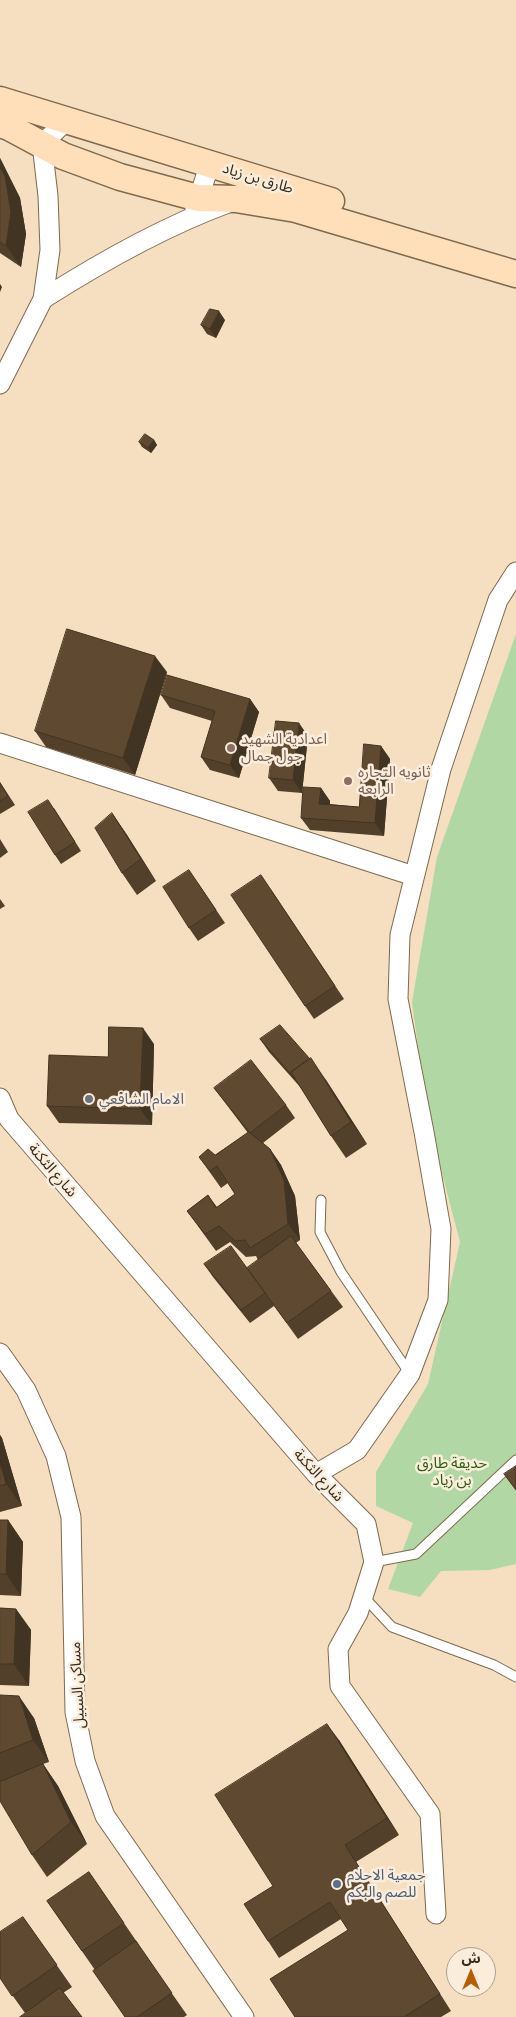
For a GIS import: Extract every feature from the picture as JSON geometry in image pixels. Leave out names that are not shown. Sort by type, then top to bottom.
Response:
[{"type":"main road","name":"طارق بن زياد","points":[[0,100],[516,257]]},
{"type":"main road","points":[[0,124],[63,156],[196,207],[236,199],[296,209],[516,274]]},
{"type":"street","points":[[0,384],[43,299],[50,250],[48,196],[42,144],[66,121]]},
{"type":"street","points":[[43,299],[78,276],[196,207],[210,164]]},
{"type":"street","points":[[316,1474],[357,1450],[410,1374],[438,1300],[441,1229],[398,999],[400,935],[441,769],[498,600],[516,572]]},
{"type":"street","points":[[0,744],[414,876]]},
{"type":"street","name":"شارع الثكنة","points":[[0,1098],[9,1120],[316,1474],[366,1524],[374,1562],[358,1613],[338,1649],[340,1686],[430,1814],[436,1914]]},
{"type":"street","name":"مساكن السبيل","points":[[0,1353],[26,1390],[52,1448],[71,1516],[75,1712],[88,1771],[105,1816],[244,2017]]},
{"type":"lane","points":[[321,1200],[320,1232],[341,1272],[410,1374]]},
{"type":"lane","points":[[374,1562],[416,1554],[516,1460]]},
{"type":"lane","points":[[364,1597],[392,1627],[494,1665],[516,1677]]},
{"type":"green space","name":"حديقة طارق بن زياد","points":[[516,634],[516,1564],[490,1570],[441,1571],[420,1597],[388,1589],[413,1523],[376,1506],[376,1472],[428,1384],[460,1242],[428,1120],[412,1002],[437,857]]},
{"type":"building","points":[[0,167],[5,176],[11,212],[6,246],[0,242]]},
{"type":"building","points":[[210,309],[219,311],[210,329],[201,325]]},
{"type":"building","points":[[145,434],[154,440],[148,448],[139,442]]},
{"type":"building","points":[[67,629],[155,656],[123,758],[35,731]]},
{"type":"building","points":[[167,675],[250,699],[230,765],[201,757],[215,711],[161,695]]},
{"type":"building","points":[[276,721],[299,723],[293,780],[269,778]]},
{"type":"building","points":[[364,744],[381,746],[375,823],[301,818],[303,787],[321,788],[319,804],[359,807]]},
{"type":"building","points":[[0,783],[8,796],[0,801]]},
{"type":"building","points":[[48,800],[75,842],[55,855],[28,812]]},
{"type":"building","points":[[112,813],[141,859],[122,873],[95,828]]},
{"type":"building","points":[[189,870],[216,910],[189,928],[163,887]]},
{"type":"building","points":[[261,875],[335,986],[305,1006],[231,895]]},
{"type":"building","points":[[280,1025],[310,1059],[291,1072],[295,1079],[260,1039]]},
{"type":"building","points":[[109,1027],[143,1028],[140,1109],[47,1106],[49,1055],[108,1057]]},
{"type":"building","points":[[311,1058],[351,1122],[331,1136],[291,1072]]},
{"type":"building","points":[[251,1060],[286,1105],[250,1133],[214,1088]]},
{"type":"building","points":[[249,1132],[270,1149],[284,1180],[288,1224],[250,1248],[245,1240],[235,1241],[219,1226],[205,1234],[187,1211],[208,1195],[216,1208],[235,1194],[217,1166],[210,1171],[199,1157],[208,1149],[215,1155]]},
{"type":"building","points":[[291,1236],[331,1291],[287,1323],[247,1268]]},
{"type":"building","points":[[231,1246],[265,1293],[241,1310],[204,1264]]},
{"type":"building","points":[[0,1462],[6,1484],[0,1486]]},
{"type":"building","points":[[516,1466],[516,1490],[504,1474]]},
{"type":"building","points":[[0,1520],[8,1520],[6,1574],[0,1574]]},
{"type":"building","points":[[0,1608],[16,1609],[14,1664],[0,1664]]},
{"type":"building","points":[[0,1695],[19,1696],[33,1740],[0,1753]]},
{"type":"building","points":[[327,1724],[387,1818],[345,1845],[440,1994],[404,2017],[295,2017],[270,1979],[348,1930],[330,1902],[268,1941],[244,1904],[273,1886],[215,1795]]},
{"type":"building","points":[[43,1764],[71,1822],[32,1855],[0,1801],[0,1782]]},
{"type":"building","points":[[89,1872],[124,1923],[82,1951],[47,1901]]},
{"type":"building","points":[[23,1917],[57,1965],[12,1996],[0,1978],[0,1932]]},
{"type":"building","points":[[136,1941],[172,1993],[137,2017],[125,2017],[93,1971]]},
{"type":"building","points":[[60,1988],[82,2017],[20,2017]]},
{"type":"place","name":"اعدادية الشهيد جول جمال","points":[[231,748]]},
{"type":"place","name":"ثانويه التجاره الرابعه","points":[[348,781]]},
{"type":"place","name":"الامام الشافعي","points":[[89,1099]]},
{"type":"place","name":"جمعية الاحلام للصم والبكم","points":[[337,1884]]}]
